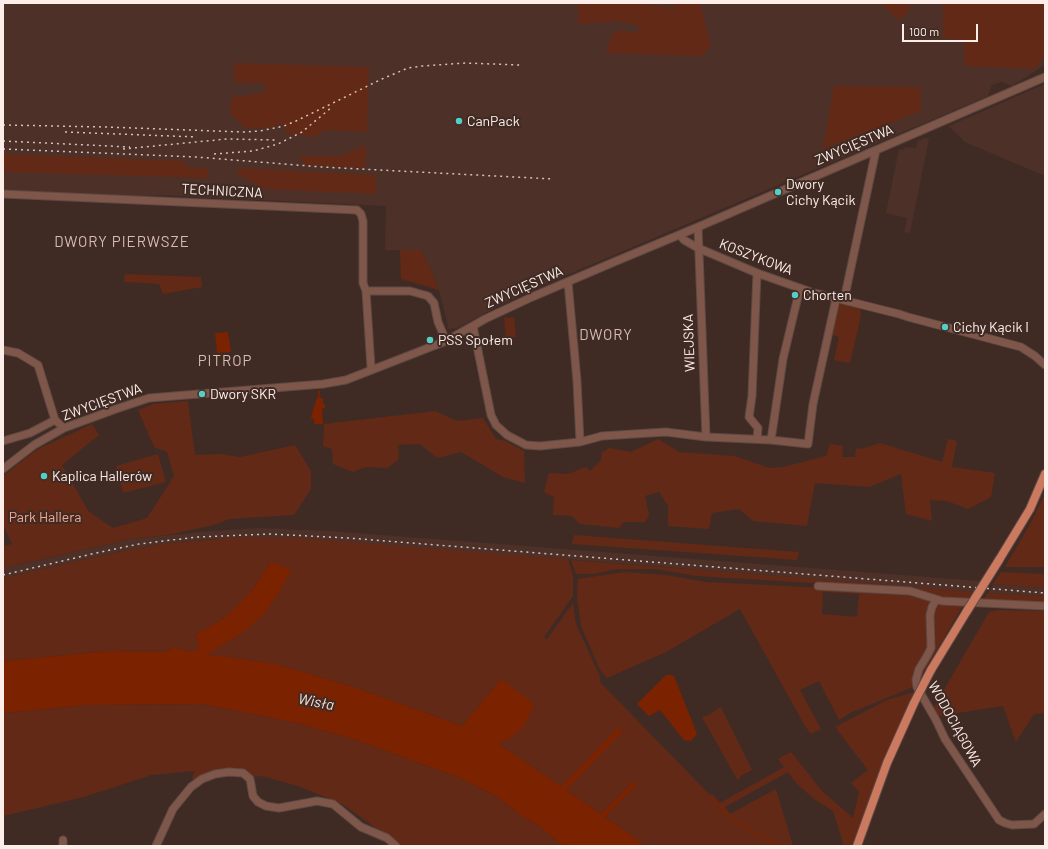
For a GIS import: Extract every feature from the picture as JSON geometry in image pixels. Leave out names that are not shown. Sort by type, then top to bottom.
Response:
[{"type":"main road","points":[[857,846],[891,755],[914,703],[931,670],[1030,509],[1045,474]]},
{"type":"street","name":"ZWYCIĘSTWA","points":[[3,469],[34,445],[64,428],[149,398],[323,384],[346,380],[446,341],[499,312],[698,228],[1045,77]]},
{"type":"street","points":[[473,326],[491,415],[496,425],[507,435],[526,445],[540,446],[580,442],[602,436],[666,432],[706,437],[757,439],[808,444],[813,404],[876,150]]},
{"type":"street","name":"TECHNICZNA","points":[[3,194],[357,210],[361,214],[363,221],[363,284],[366,291],[372,370]]},
{"type":"street","name":"KOSZYKOWA","points":[[698,228],[698,248]]},
{"type":"street","name":"KOSZYKOWA","points":[[680,235],[684,240],[698,248],[757,274],[840,299],[1021,346],[1045,365]]},
{"type":"street","name":"WIEJSKA","points":[[698,248],[706,437]]},
{"type":"street","points":[[757,274],[752,396],[749,417],[758,428],[757,439]]},
{"type":"street","points":[[568,282],[577,381],[580,442]]},
{"type":"street","points":[[771,440],[783,360],[800,288]]},
{"type":"street","points":[[366,291],[410,291],[428,296],[434,303],[438,322],[446,341]]},
{"type":"street","points":[[3,350],[18,353],[38,365],[55,420],[64,428]]},
{"type":"street","name":"KOSZYKOWA","points":[[1035,356],[1045,359]]},
{"type":"street","points":[[3,441],[30,433],[55,420]]},
{"type":"street","points":[[818,586],[910,591],[936,600],[1045,606]]},
{"type":"street","name":"WODOCIĄGOWA","points":[[936,600],[930,615],[931,648],[919,669],[916,680],[917,687],[945,739],[999,820],[1012,824],[1034,824],[1045,814]]},
{"type":"street","points":[[156,846],[173,809],[191,787],[202,779],[215,774],[229,772],[244,773],[250,779],[253,796],[258,802],[266,806],[278,808],[317,801],[333,804],[361,828],[387,838],[396,846]]},
{"type":"shaded area","points":[[3,3],[1045,3],[1045,65],[1012,86],[1001,82],[992,85],[988,96],[541,286],[501,305],[494,304],[493,309],[457,328],[449,329],[439,290],[421,250],[385,250],[386,206],[157,195],[137,197],[3,190]]},
{"type":"shaded area","points":[[1045,84],[1045,176],[965,142],[949,126]]},
{"type":"shaded area","points":[[923,138],[929,139],[910,233],[904,232],[907,218],[886,213],[899,149],[904,150],[904,147],[916,148],[918,140],[922,140]]},
{"type":"shaded area","points":[[260,528],[330,531],[980,581],[973,592],[566,559],[212,539],[169,543],[127,550],[3,578],[3,568],[131,539]]},
{"type":"shaded area","points":[[993,584],[1045,588],[1045,596],[988,593]]},
{"type":"green space","points":[[578,3],[634,3],[673,8],[677,3],[700,3],[711,46],[702,56],[606,53],[612,34],[622,30],[633,33],[643,27],[618,21],[578,24]]},
{"type":"green space","points":[[881,3],[910,3],[909,12],[898,20]]},
{"type":"green space","points":[[943,3],[1045,3],[1045,54],[1036,69],[964,66],[965,41],[943,38]]},
{"type":"green space","points":[[233,63],[369,67],[367,132],[325,130],[315,137],[287,134],[283,124],[260,129],[245,128],[230,113],[231,98],[266,92],[263,83],[235,83]]},
{"type":"green space","points":[[834,86],[921,87],[921,111],[823,149]]},
{"type":"green space","points":[[366,145],[365,168],[304,165],[300,156],[340,156]]},
{"type":"green space","points":[[3,154],[184,161],[187,167],[209,169],[208,178],[3,172]]},
{"type":"green space","points":[[237,168],[375,175],[377,194],[264,189],[238,174]]},
{"type":"green space","points":[[400,250],[421,250],[439,290],[401,279]]},
{"type":"green space","points":[[125,274],[201,277],[202,287],[163,294],[159,284],[124,282]]},
{"type":"green space","points":[[841,303],[859,307],[861,311],[850,363],[834,360],[839,337],[830,334],[838,304]]},
{"type":"green space","points":[[514,317],[516,337],[506,338],[504,318]]},
{"type":"green space","name":"Park Hallera","points":[[188,401],[195,455],[220,454],[240,457],[295,445],[311,471],[311,489],[294,515],[229,519],[214,525],[168,535],[131,539],[3,568],[3,546],[12,544],[3,525],[3,476],[36,450],[92,424],[99,435],[62,465],[89,512],[113,528],[147,518],[174,476],[167,452],[154,447],[138,410],[153,404]]},
{"type":"green space","points":[[435,411],[457,421],[483,418],[496,439],[505,441],[524,451],[525,483],[503,477],[461,452],[437,458],[420,444],[398,445],[399,459],[387,468],[365,467],[353,472],[333,464],[332,449],[323,446],[324,424]]},
{"type":"green space","points":[[658,439],[679,452],[735,456],[769,468],[783,467],[826,456],[830,444],[843,446],[842,457],[855,457],[856,448],[862,449],[880,443],[942,462],[948,439],[957,441],[952,467],[995,473],[991,497],[968,509],[947,501],[930,500],[932,521],[906,514],[901,474],[869,487],[815,483],[807,526],[753,521],[739,509],[712,513],[709,529],[668,526],[668,506],[659,492],[645,496],[649,515],[645,522],[624,522],[619,528],[580,524],[572,516],[553,515],[554,497],[544,492],[549,473],[568,474],[586,467],[590,471],[601,460],[602,452],[610,448],[631,452]]},
{"type":"green space","points":[[158,454],[166,482],[123,493],[116,466]]},
{"type":"green space","points":[[1045,493],[1045,567],[1005,567],[1033,519]]},
{"type":"green space","points":[[574,535],[799,552],[797,560],[572,544]]},
{"type":"green space","points":[[245,537],[300,538],[568,559],[573,576],[573,596],[544,637],[547,639],[573,603],[576,624],[601,679],[599,681],[710,795],[712,794],[720,803],[784,767],[778,759],[791,752],[822,791],[853,818],[859,792],[851,783],[868,770],[835,727],[887,700],[914,692],[888,749],[852,846],[844,846],[833,811],[814,799],[796,783],[788,772],[725,807],[730,814],[776,789],[793,846],[646,846],[605,817],[638,784],[634,781],[601,814],[499,744],[503,740],[501,679],[462,726],[354,687],[276,664],[206,654],[241,634],[271,562],[251,592],[226,617],[195,635],[199,645],[198,649],[192,652],[173,647],[166,652],[109,651],[3,661],[3,578],[127,550],[169,543]]},
{"type":"green space","points":[[571,560],[973,592],[967,600],[938,599],[911,589],[697,576],[655,569],[616,569],[594,574],[576,574]]},
{"type":"green space","points":[[624,572],[666,575],[705,582],[906,592],[928,599],[930,603],[928,650],[915,674],[913,687],[850,713],[839,720],[819,681],[800,690],[821,729],[811,734],[805,726],[740,609],[666,652],[607,678],[600,670],[581,626],[577,598],[578,579]],"holes":[[[823,592],[859,594],[857,617],[822,614]]]},
{"type":"green space","points":[[1001,572],[1045,574],[1045,588],[993,584]]},
{"type":"green space","points":[[988,593],[1045,596],[1045,607],[980,603]]},
{"type":"green space","points":[[939,604],[963,605],[918,682],[920,671],[928,657],[934,607]]},
{"type":"green space","points":[[999,610],[1045,611],[1045,713],[1034,714],[1016,742],[1003,706],[938,716],[934,707],[989,612]]},
{"type":"green space","points":[[201,704],[301,724],[359,741],[455,776],[498,797],[519,814],[543,829],[563,846],[398,846],[342,804],[298,786],[262,776],[252,777],[240,771],[196,782],[192,778],[195,771],[151,775],[84,797],[3,816],[3,713],[87,705]]},
{"type":"green space","points":[[721,707],[752,770],[741,776],[738,781],[702,717],[709,715]]},
{"type":"water","points":[[228,332],[231,352],[217,353],[215,333]]},
{"type":"water","points":[[317,398],[323,398],[323,404],[325,404],[325,408],[322,409],[323,424],[314,424],[314,419],[311,419]]},
{"type":"water","name":"Wisła","points":[[271,562],[291,570],[279,592],[264,614],[241,634],[207,654],[276,664],[354,687],[462,726],[501,679],[534,704],[524,726],[509,739],[503,740],[499,744],[601,814],[634,781],[638,784],[605,817],[646,846],[563,846],[543,829],[519,814],[498,797],[455,776],[359,741],[301,724],[229,709],[201,704],[87,705],[3,713],[3,661],[109,651],[166,652],[173,647],[192,652],[198,649],[199,645],[195,635],[226,617],[251,592]]},
{"type":"water","points":[[666,675],[674,676],[697,734],[691,741],[684,740],[660,710],[649,716],[637,704]]},
{"type":"waterway","points":[[319,391],[319,398]]},
{"type":"waterway","points":[[558,794],[619,731]]},
{"type":"waterway","points":[[713,798],[730,818],[779,846]]},
{"type":"railway","points":[[3,125],[243,132],[260,131],[284,126],[296,121],[408,68],[465,63],[520,65]]},
{"type":"railway","points":[[214,154],[253,151],[278,144],[302,132],[332,107]]},
{"type":"railway","points":[[65,132],[197,137]]},
{"type":"railway","points":[[123,149],[227,139],[275,140]]},
{"type":"railway","points":[[3,141],[130,147]]},
{"type":"railway","points":[[3,149],[196,157],[322,167],[553,179]]},
{"type":"railway","points":[[3,575],[139,544],[197,537],[269,534],[348,538],[1045,593]]},
{"type":"place","name":"CanPack","points":[[459,121]]},
{"type":"place","name":"Dwory Cichy Kącik","points":[[778,192]]},
{"type":"place","name":"Chorten","points":[[795,295]]},
{"type":"place","name":"Cichy Kącik I","points":[[945,327]]},
{"type":"place","name":"PSS Społem","points":[[430,340]]},
{"type":"place","name":"Dwory SKR","points":[[202,394]]},
{"type":"place","name":"Kaplica Hallerów","points":[[44,476]]},
{"type":"district","name":"DWORY PIERWSZE","points":[[122,242]]},
{"type":"district","name":"DWORY","points":[[606,335]]},
{"type":"district","name":"PITROP","points":[[225,361]]}]
